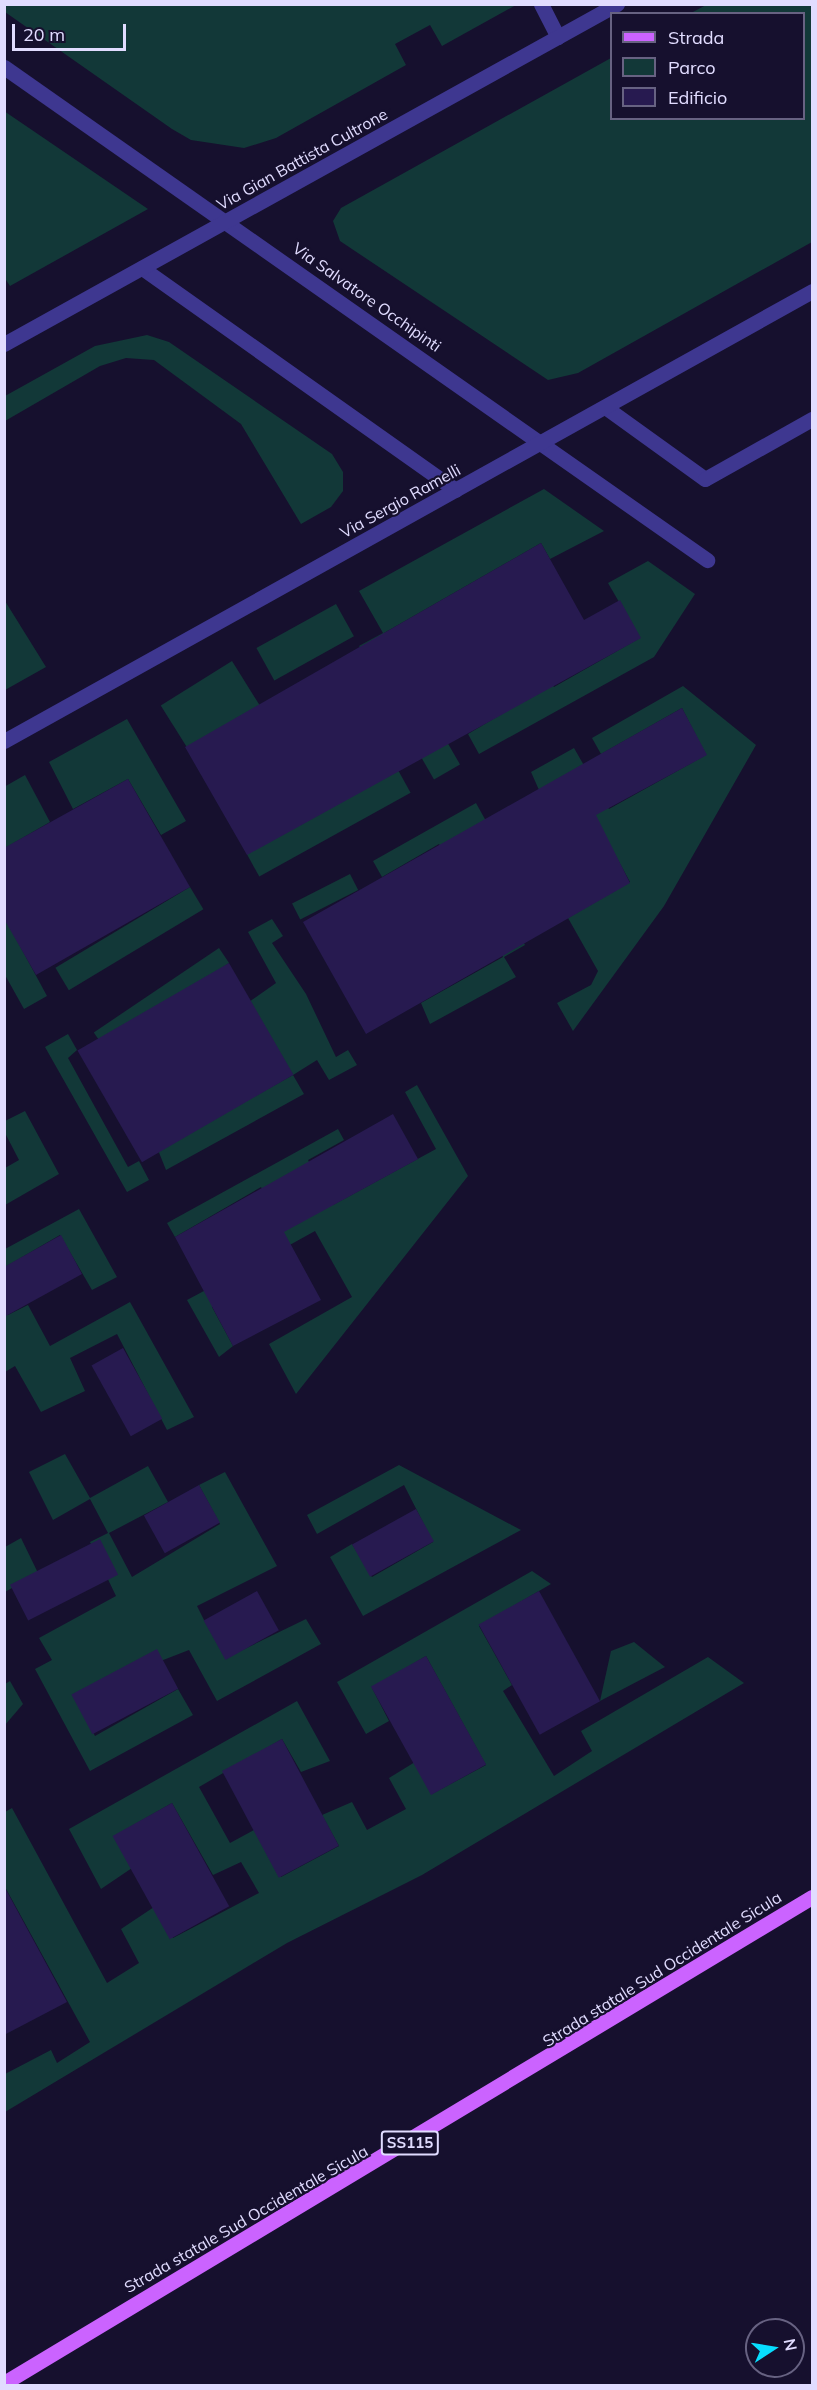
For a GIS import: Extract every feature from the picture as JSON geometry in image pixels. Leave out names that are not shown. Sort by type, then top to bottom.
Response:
[{"type":"main road","name":"Strada statale Sud Occidentale Sicula","points":[[4,2383],[813,1898]]},
{"type":"street","points":[[541,4],[558,37]]},
{"type":"street","name":"Via Gian Battista Cultrone","points":[[4,344],[617,4]]},
{"type":"street","name":"Via Salvatore Occhipinti","points":[[4,66],[543,441],[707,560]]},
{"type":"street","points":[[142,268],[455,490]]},
{"type":"street","name":"Via Sergio Ramelli","points":[[4,741],[813,291]]},
{"type":"street","points":[[605,406],[705,479],[813,419]]},
{"type":"green space","points":[[5,4],[516,5],[442,46],[430,25],[395,44],[406,65],[276,138],[244,148],[191,140],[172,129],[5,12]]},
{"type":"green space","points":[[708,4],[812,5],[812,242],[578,373],[548,380],[340,241],[333,221],[341,208],[610,59],[610,120],[805,120],[805,12],[693,12]]},
{"type":"green space","points":[[4,111],[148,209],[10,286],[4,277]]},
{"type":"green space","points":[[147,335],[169,342],[332,454],[343,472],[343,491],[331,507],[301,524],[241,424],[154,360],[126,358],[100,366],[5,421],[5,396],[95,346]]},
{"type":"green space","points":[[544,489],[604,531],[550,559],[541,543],[384,633],[416,691],[392,705],[359,646],[383,633],[359,591]]},
{"type":"green space","points":[[648,561],[695,594],[654,657],[479,754],[468,734],[527,699],[532,649],[554,687],[640,638],[608,583]]},
{"type":"green space","points":[[5,601],[46,667],[4,690]]},
{"type":"green space","points":[[336,604],[354,636],[274,680],[256,648]]},
{"type":"green space","points":[[232,661],[260,705],[188,750],[161,706]]},
{"type":"green space","points":[[683,686],[756,745],[664,906],[573,1031],[557,1003],[591,985],[598,971],[568,918],[630,882],[570,772],[539,790],[531,772],[574,748],[609,809],[706,755],[682,708],[601,754],[592,738]]},
{"type":"green space","points":[[428,709],[460,764],[434,779],[402,724]]},
{"type":"green space","points":[[127,719],[186,821],[161,835],[128,779],[73,809],[49,762]]},
{"type":"green space","points":[[398,770],[411,793],[259,877],[247,854]]},
{"type":"green space","points":[[25,775],[50,822],[5,848],[4,787]]},
{"type":"green space","points":[[476,803],[486,821],[502,904],[525,945],[504,957],[516,977],[430,1024],[421,1003],[503,957],[439,844],[382,877],[373,861]]},
{"type":"green space","points":[[350,874],[358,890],[300,920],[292,904]]},
{"type":"green space","points":[[190,887],[203,909],[69,990],[55,968]]},
{"type":"green space","points":[[44,901],[14,935],[47,996],[24,1009],[5,975],[4,923]]},
{"type":"green space","points":[[272,919],[283,936],[272,943],[306,994],[336,1057],[348,1050],[357,1065],[329,1080],[317,1060],[293,1075],[249,1002],[276,983],[248,932]]},
{"type":"green space","points":[[219,948],[229,963],[104,1047],[94,1032]]},
{"type":"green space","points":[[68,1034],[77,1050],[68,1058],[128,1167],[139,1161],[149,1180],[127,1192],[45,1047]]},
{"type":"green space","points":[[293,1075],[304,1094],[166,1170],[158,1150]]},
{"type":"green space","points":[[417,1085],[468,1176],[296,1394],[269,1344],[352,1297],[315,1231],[248,1268],[257,1281],[212,1307],[233,1346],[219,1357],[187,1300],[247,1268],[282,1228],[261,1187],[175,1237],[167,1223],[338,1129],[344,1140],[308,1160],[333,1205],[436,1149],[405,1092]]},
{"type":"green space","points":[[25,1111],[59,1174],[5,1205],[5,1168],[19,1160],[5,1133],[5,1121]]},
{"type":"green space","points":[[79,1209],[117,1277],[92,1290],[60,1235],[5,1267],[5,1249]]},
{"type":"green space","points":[[130,1302],[194,1417],[167,1430],[117,1334],[70,1358],[85,1391],[41,1412],[15,1366],[5,1372],[4,1310],[8,1315],[28,1305],[50,1346]]},
{"type":"green space","points":[[65,1454],[90,1498],[148,1466],[168,1502],[109,1533],[132,1577],[220,1524],[199,1485],[225,1472],[277,1566],[197,1606],[205,1622],[226,1658],[306,1619],[321,1644],[217,1701],[189,1650],[73,1695],[95,1736],[178,1689],[193,1715],[90,1771],[35,1669],[52,1660],[39,1638],[116,1596],[90,1542],[108,1533],[90,1499],[53,1520],[29,1472]]},
{"type":"green space","points":[[399,1465],[521,1530],[363,1616],[330,1557],[352,1544],[372,1577],[433,1542],[404,1485],[317,1534],[307,1515]]},
{"type":"green space","points":[[21,1538],[38,1573],[5,1592],[5,1547]]},
{"type":"green space","points":[[532,1571],[551,1584],[479,1626],[512,1685],[503,1691],[554,1776],[592,1751],[581,1731],[708,1657],[744,1683],[422,1875],[287,1943],[5,2112],[5,2074],[51,2050],[57,2063],[90,2042],[5,1887],[5,1812],[12,1808],[107,1983],[139,1963],[121,1929],[154,1907],[173,1938],[259,1893],[241,1862],[213,1875],[172,1803],[114,1836],[132,1868],[101,1889],[69,1829],[297,1701],[330,1761],[301,1772],[282,1739],[199,1787],[230,1843],[254,1830],[281,1877],[339,1846],[322,1815],[352,1802],[367,1830],[406,1809],[389,1778],[415,1762],[432,1794],[486,1765],[426,1656],[372,1688],[389,1721],[366,1734],[337,1682]]},
{"type":"green space","points":[[634,1642],[665,1667],[600,1701],[611,1651]]},
{"type":"green space","points":[[10,1681],[23,1704],[5,1725],[5,1684]]},
{"type":"building","points":[[541,543],[584,620],[620,600],[641,638],[247,855],[185,747]]},
{"type":"building","points":[[682,708],[707,755],[596,815],[630,883],[366,1034],[303,922]]},
{"type":"building","points":[[128,779],[190,887],[36,975],[4,919],[4,848]]},
{"type":"building","points":[[229,963],[294,1075],[142,1162],[77,1050]]},
{"type":"building","points":[[393,1114],[418,1159],[284,1232],[321,1300],[233,1346],[175,1237]]},
{"type":"building","points":[[61,1235],[82,1274],[4,1317],[4,1267]]},
{"type":"building","points":[[123,1348],[162,1419],[131,1436],[92,1365]]},
{"type":"building","points":[[199,1485],[220,1523],[165,1553],[144,1516]]},
{"type":"building","points":[[416,1509],[434,1541],[370,1577],[352,1544]]},
{"type":"building","points":[[100,1539],[118,1575],[28,1620],[10,1585]]},
{"type":"building","points":[[257,1591],[279,1630],[225,1660],[204,1621]]},
{"type":"building","points":[[539,1591],[600,1701],[540,1735],[479,1624]]},
{"type":"building","points":[[157,1649],[178,1689],[92,1734],[71,1695]]},
{"type":"building","points":[[426,1656],[486,1764],[431,1795],[371,1687]]},
{"type":"building","points":[[282,1739],[339,1846],[279,1878],[222,1771]]},
{"type":"building","points":[[172,1803],[229,1906],[170,1939],[113,1836]]},
{"type":"building","points":[[4,1886],[67,2002],[4,2035]]}]
